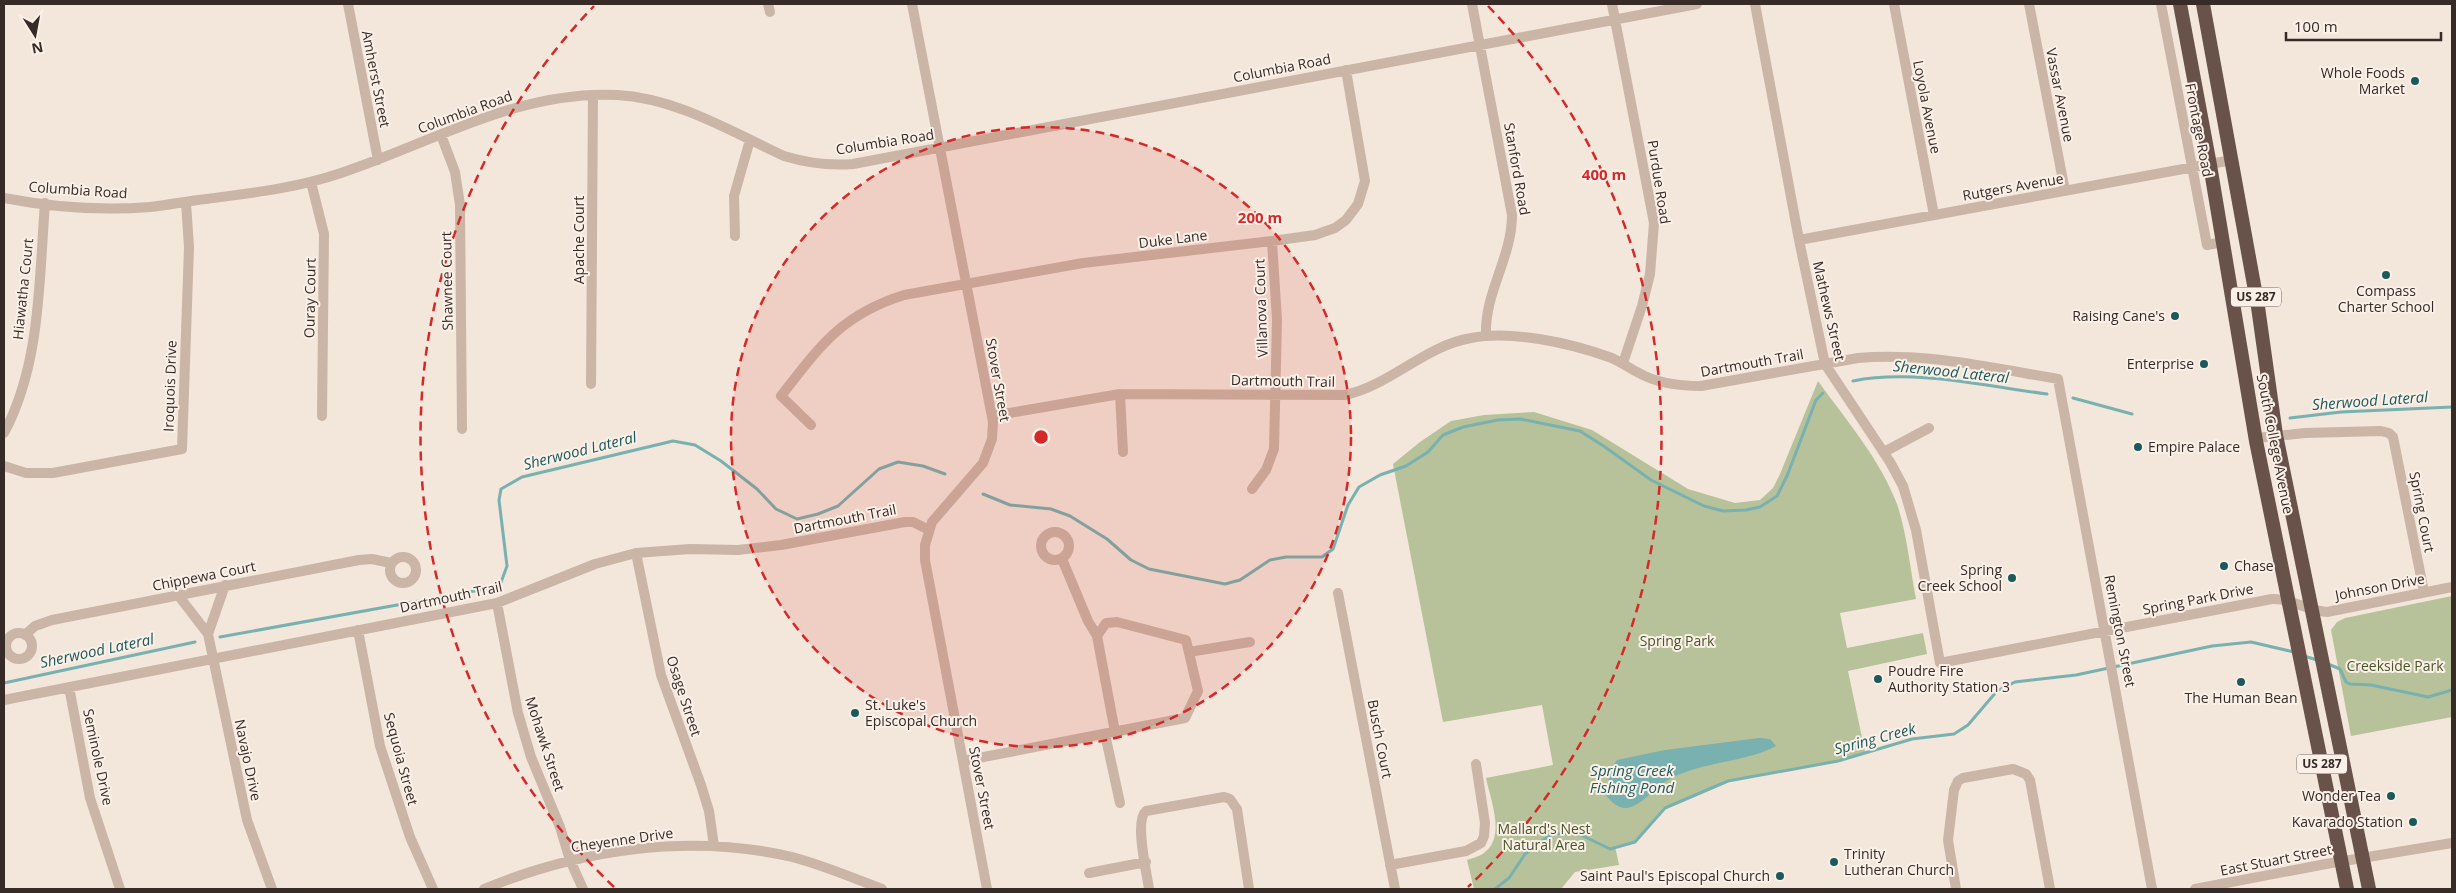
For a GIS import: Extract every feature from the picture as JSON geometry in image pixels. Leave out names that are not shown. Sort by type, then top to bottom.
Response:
[{"type":"highway","name":"South College Avenue","points":[[2180,4],[2210,164],[2256,438],[2347,889]]},
{"type":"highway","name":"South College Avenue","points":[[2203,4],[2258,307],[2276,435],[2369,889]]},
{"type":"street","name":"Amherst Street","points":[[348,4],[378,160]]},
{"type":"street","name":"Stover Street","points":[[913,4],[965,284],[992,416],[992,439],[983,463],[935,517],[925,545],[925,560],[987,889]]},
{"type":"street","name":"Stanford Road","points":[[1472,4],[1512,215],[1510,243],[1487,307],[1486,336]]},
{"type":"street","name":"Purdue Road","points":[[1612,4],[1654,223],[1650,274],[1642,306],[1623,364]]},
{"type":"street","name":"Columbia Road","points":[[4,198],[118,208],[272,191],[311,182],[378,160],[502,111],[529,103],[594,95],[645,99],[667,104],[801,161],[840,165],[939,148],[1697,4]]},
{"type":"street","name":"Mathews Street","points":[[1755,4],[1799,240],[1825,364],[1884,452],[1897,474],[1909,504],[1940,663]]},
{"type":"street","name":"Loyola Avenue","points":[[1894,4],[1934,216]]},
{"type":"street","name":"Vassar Avenue","points":[[2029,4],[2065,191]]},
{"type":"street","name":"Frontage Road","points":[[2161,4],[2207,245],[2223,242]]},
{"type":"street","name":"Duke Lane","points":[[812,425],[781,396],[826,340],[854,316],[885,301],[904,295],[1083,263],[1272,241],[1315,234],[1335,228],[1346,220],[1358,204],[1363,193],[1364,171],[1346,70]]},
{"type":"street","name":"Apache Court","points":[[592,384],[594,95]]},
{"type":"street","name":"Shawnee Court","points":[[441,135],[455,172],[460,205],[462,429]]},
{"type":"street","points":[[735,236],[734,196],[750,140]]},
{"type":"street","name":"Rutgers Avenue","points":[[1799,240],[2232,160]]},
{"type":"street","name":"Ouray Court","points":[[311,182],[324,234],[322,416]]},
{"type":"street","name":"Iroquois Drive","points":[[4,466],[26,473],[53,473],[182,449],[188,247],[186,202]]},
{"type":"street","name":"Hiawatha Court","points":[[4,433],[22,389],[34,332],[45,203]]},
{"type":"street","name":"Villanova Court","points":[[1252,489],[1266,470],[1274,448],[1277,320],[1272,241]]},
{"type":"street","name":"Dartmouth Trail","points":[[992,416],[1120,394],[1333,396],[1359,392],[1439,346],[1486,336],[1507,336],[1555,343],[1610,358],[1640,374],[1668,384],[1701,386],[1858,358],[1909,356],[2058,379]]},
{"type":"street","name":"Remington Street","points":[[2058,379],[2106,631],[2152,889]]},
{"type":"street","points":[[1120,394],[1123,452]]},
{"type":"street","points":[[1884,452],[1929,428]]},
{"type":"street","name":"Spring Court","points":[[2276,435],[2381,431],[2389,433],[2393,437],[2424,592]]},
{"type":"street","points":[[2256,438],[2276,435]]},
{"type":"street","name":"Dartmouth Trail","points":[[4,700],[497,603],[595,564],[636,553],[682,550],[738,550],[781,545],[905,522],[913,522],[929,530]]},
{"type":"street","name":"Osage Street","points":[[636,553],[661,675],[702,786],[709,811],[714,846]]},
{"type":"street","name":"Chippewa Court","points":[[25,635],[35,626],[52,620],[225,585],[359,560],[372,559],[391,563]]},
{"type":"street","points":[[1062,559],[1088,622],[1097,636],[1120,803]]},
{"type":"street","points":[[208,634],[225,585]]},
{"type":"street","name":"Johnson Drive","points":[[2312,610],[2330,611],[2452,587]]},
{"type":"street","name":"Busch Court","points":[[1338,593],[1395,889]]},
{"type":"street","name":"Navajo Drive","points":[[178,595],[208,634],[247,820],[272,889]]},
{"type":"street","name":"Spring Park Drive","points":[[1940,663],[2272,599],[2289,601],[2312,610]]},
{"type":"street","name":"Mohawk Street","points":[[497,603],[518,713],[531,757],[583,889]]},
{"type":"street","points":[[962,761],[1185,718],[1198,691],[1186,640],[1117,622],[1106,623],[1097,636]]},
{"type":"street","name":"Sequoia Street","points":[[358,630],[380,746],[410,837],[433,889]]},
{"type":"street","points":[[1189,652],[1250,642]]},
{"type":"street","name":"Seminole Drive","points":[[69,687],[90,798],[120,889]]},
{"type":"street","points":[[1390,865],[1466,851],[1480,843],[1484,836],[1485,823],[1476,764]]},
{"type":"street","points":[[1956,889],[1948,840],[1955,786],[1963,778],[2013,769],[2026,774],[2030,780],[2050,889]]},
{"type":"street","points":[[1149,889],[1140,826],[1143,814],[1146,811],[1224,797],[1230,799],[1237,809],[1249,889]]},
{"type":"street","name":"East Stuart Street","points":[[2194,889],[2341,861],[2452,843]]},
{"type":"street","name":"Cheyenne Drive","points":[[484,889],[539,868],[570,860],[653,847],[714,846],[759,850],[793,857],[882,889]]},
{"type":"street","points":[[1089,873],[1146,862]]},
{"type":"green space","name":"Spring Park","points":[[1818,381],[1862,440],[1890,487],[1903,527],[1916,599],[1840,613],[1847,648],[1923,633],[1927,654],[1848,671],[1865,752],[1837,761],[1729,780],[1663,808],[1634,843],[1615,846],[1619,865],[1575,872],[1561,889],[1474,889],[1467,860],[1485,852],[1495,837],[1495,817],[1486,778],[1553,765],[1542,705],[1443,722],[1393,464],[1420,442],[1451,421],[1484,415],[1534,412],[1592,430],[1688,489],[1735,503],[1760,500],[1773,488],[1780,474]]},
{"type":"green space","name":"Creekside Park","points":[[2452,596],[2452,717],[2351,736],[2331,630],[2337,622],[2345,618]]},
{"type":"water","name":"Spring Creek Fishing Pond","points":[[1759,738],[1770,739],[1776,746],[1751,756],[1684,772],[1666,781],[1633,806],[1627,808],[1617,806],[1605,794],[1612,767],[1617,760],[1665,750]]},
{"type":"waterway","name":"Sherwood Lateral","points":[[1853,381],[1876,378],[1925,378],[1975,383],[2047,394]]},
{"type":"waterway","name":"Sherwood Lateral","points":[[983,494],[1010,505],[1051,509],[1070,516],[1107,539],[1131,560],[1149,569],[1225,584],[1240,580],[1270,560],[1286,557],[1322,557],[1333,549],[1348,505],[1359,487],[1380,475],[1406,466],[1428,452],[1443,435],[1463,427],[1498,420],[1520,419],[1580,431],[1651,480],[1704,506],[1723,511],[1760,507],[1777,496],[1787,476],[1816,400],[1823,393]]},
{"type":"waterway","name":"Sherwood Lateral","points":[[2073,398],[2132,414]]},
{"type":"waterway","name":"Sherwood Lateral","points":[[2290,418],[2341,412],[2452,407]]},
{"type":"waterway","name":"Sherwood Lateral","points":[[220,637],[500,585],[507,566],[499,500],[501,489],[522,477],[673,441],[695,445],[721,461],[757,489],[776,509],[797,519],[818,514],[838,506],[879,469],[898,462],[923,466],[945,474]]},
{"type":"waterway","name":"Sherwood Lateral","points":[[4,683],[195,642]]},
{"type":"waterway","name":"Spring Creek","points":[[1495,889],[1509,878],[1525,854],[1553,833],[1581,835],[1610,849],[1635,842],[1665,808],[1728,781],[1838,761],[1912,739],[1954,734],[1968,725],[1997,691],[2015,682],[2076,675],[2212,646],[2251,642],[2294,652]]},
{"type":"waterway","name":"Spring Creek","points":[[2304,656],[2317,660]]},
{"type":"waterway","name":"Spring Creek","points":[[2328,664],[2340,669],[2346,682],[2350,684],[2371,685],[2428,697],[2452,690]]},
{"type":"place","name":"Whole Foods Market","points":[[2415,81]]},
{"type":"place","name":"Compass Charter School","points":[[2386,275]]},
{"type":"place","name":"Raising Cane's","points":[[2175,316]]},
{"type":"place","name":"Enterprise","points":[[2204,364]]},
{"type":"place","name":"Empire Palace","points":[[2138,447]]},
{"type":"place","name":"Chase","points":[[2224,566]]},
{"type":"place","name":"Spring Creek School","points":[[2012,578]]},
{"type":"place","name":"Poudre Fire Authority Station 3","points":[[1878,679]]},
{"type":"place","name":"The Human Bean","points":[[2241,682]]},
{"type":"place","name":"St. Luke's Episcopal Church","points":[[855,713]]},
{"type":"place","name":"Wonder Tea","points":[[2391,796]]},
{"type":"place","name":"Kavarado Station","points":[[2413,822]]},
{"type":"place","name":"Trinity Lutheran Church","points":[[1834,862]]},
{"type":"place","name":"Saint Paul's Episcopal Church","points":[[1780,876]]},
{"type":"park label","name":"Mallard's Nest Natural Area","points":[[1544,838]]}]
